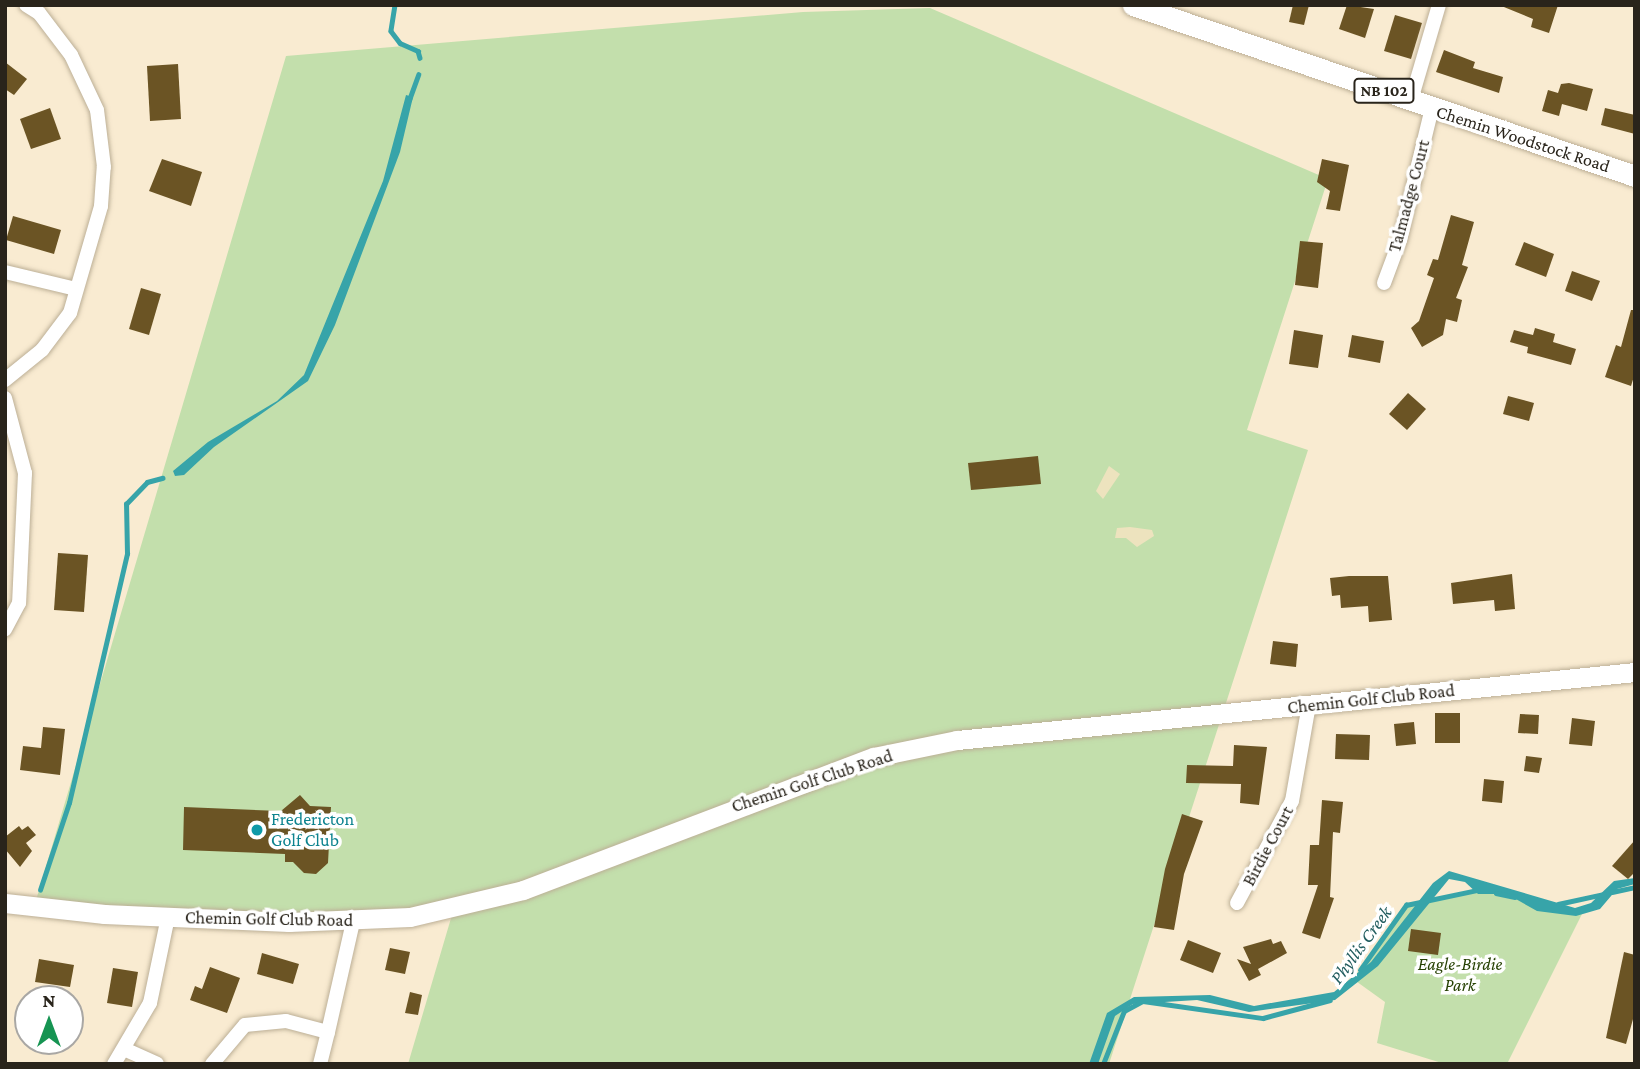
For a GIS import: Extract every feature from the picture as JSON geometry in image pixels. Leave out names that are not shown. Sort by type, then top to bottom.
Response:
[{"type":"main road","name":"Chemin Woodstock Road","points":[[1133,5],[1170,11],[1432,108],[1635,176]]},
{"type":"street","points":[[5,380],[42,350],[71,313],[101,206],[104,167],[97,110],[71,55],[39,13],[26,5]]},
{"type":"street","points":[[1410,100],[1439,5]]},
{"type":"street","name":"Talmadge Court","points":[[1384,283],[1400,240],[1432,108]]},
{"type":"street","points":[[5,272],[76,289]]},
{"type":"street","points":[[5,398],[25,473],[19,603],[5,629]]},
{"type":"street","name":"Chemin Golf Club Road","points":[[5,903],[168,917],[354,922],[410,917],[523,890],[874,757],[1025,732],[1635,672]]},
{"type":"street","name":"Birdie Court","points":[[1237,903],[1292,801],[1309,705]]},
{"type":"street","points":[[114,1064],[150,1003],[168,917]]},
{"type":"street","points":[[320,1064],[354,922]]},
{"type":"street","points":[[212,1064],[245,1025],[286,1021],[328,1032]]},
{"type":"street","points":[[124,1049],[157,1064]]},
{"type":"green space","name":"Fredericton Golf Club","points":[[930,8],[1328,179],[1247,430],[1308,450],[1109,1064],[408,1064],[454,908],[410,917],[34,907],[286,56],[803,12]]},
{"type":"green space","name":"Eagle-Birdie Park","points":[[1473,890],[1583,912],[1507,1064],[1445,1064],[1377,1043],[1385,1002],[1353,979],[1406,905]]},
{"type":"sand","points":[[1109,466],[1120,474],[1103,499],[1096,491]]},
{"type":"sand","points":[[1117,528],[1152,530],[1154,536],[1137,547],[1126,538],[1115,538]]},
{"type":"water","points":[[406,95],[413,97],[400,152],[335,325],[308,381],[214,447],[184,475],[175,476],[173,471],[208,442],[277,401],[304,375],[383,181]]},
{"type":"water","points":[[1449,871],[1575,908],[1591,903],[1614,881],[1635,878],[1635,884],[1617,889],[1600,909],[1576,916],[1537,911],[1507,894],[1478,894],[1465,882],[1449,879],[1378,966],[1335,1000],[1249,1012],[1197,1000],[1133,1004],[1115,1016],[1098,1064],[1089,1064],[1107,1013],[1134,997],[1210,995],[1254,1006],[1334,992],[1371,962],[1433,883]]},
{"type":"building","points":[[1293,5],[1309,5],[1304,25],[1289,22]]},
{"type":"building","points":[[1347,5],[1374,9],[1365,38],[1339,29]]},
{"type":"building","points":[[1499,5],[1558,5],[1549,33],[1531,27],[1533,19]]},
{"type":"building","points":[[1395,15],[1422,23],[1411,59],[1384,51]]},
{"type":"building","points":[[1444,50],[1475,62],[1473,68],[1503,77],[1499,93],[1436,72]]},
{"type":"building","points":[[5,62],[27,79],[14,95],[5,89]]},
{"type":"building","points":[[178,64],[181,119],[150,121],[147,66]]},
{"type":"building","points":[[1569,83],[1593,89],[1587,111],[1562,104],[1559,116],[1542,111],[1548,90],[1558,93],[1561,84]]},
{"type":"building","points":[[50,108],[61,139],[31,149],[20,119]]},
{"type":"building","points":[[1605,108],[1635,115],[1635,134],[1601,125]]},
{"type":"building","points":[[162,159],[202,172],[191,206],[149,191]]},
{"type":"building","points":[[1322,159],[1349,165],[1340,211],[1326,209],[1330,191],[1317,182]]},
{"type":"building","points":[[1451,215],[1474,222],[1462,265],[1468,267],[1456,298],[1462,300],[1457,322],[1446,319],[1443,335],[1422,347],[1411,328],[1419,321],[1434,278],[1427,275],[1433,259],[1438,260]]},
{"type":"building","points":[[13,216],[61,230],[54,254],[6,240]]},
{"type":"building","points":[[1300,241],[1323,243],[1318,288],[1295,285]]},
{"type":"building","points":[[1524,242],[1554,254],[1546,277],[1515,265]]},
{"type":"building","points":[[1572,271],[1600,281],[1592,301],[1565,291]]},
{"type":"building","points":[[141,288],[161,294],[149,335],[129,329]]},
{"type":"building","points":[[1631,310],[1635,310],[1635,373],[1631,386],[1605,377],[1616,345],[1621,347]]},
{"type":"building","points":[[1535,328],[1555,334],[1553,342],[1576,349],[1571,365],[1527,353],[1528,347],[1510,342],[1514,330],[1533,335]]},
{"type":"building","points":[[1294,330],[1323,335],[1318,368],[1289,364]]},
{"type":"building","points":[[1352,335],[1384,341],[1380,363],[1348,357]]},
{"type":"building","points":[[1408,393],[1426,409],[1407,430],[1389,414]]},
{"type":"building","points":[[1508,396],[1534,403],[1529,421],[1503,414]]},
{"type":"building","points":[[1038,456],[1041,484],[971,490],[968,463]]},
{"type":"building","points":[[58,553],[88,555],[84,612],[54,610]]},
{"type":"building","points":[[1512,574],[1515,609],[1495,611],[1494,600],[1453,604],[1451,583]]},
{"type":"building","points":[[1388,576],[1392,620],[1369,622],[1368,606],[1341,608],[1340,595],[1332,596],[1330,578]]},
{"type":"building","points":[[1273,641],[1298,644],[1296,667],[1270,664]]},
{"type":"building","points":[[1435,713],[1460,713],[1460,743],[1435,743]]},
{"type":"building","points":[[1520,714],[1539,715],[1538,734],[1518,733]]},
{"type":"building","points":[[1572,718],[1595,721],[1592,746],[1569,744]]},
{"type":"building","points":[[1414,722],[1416,744],[1396,746],[1394,724]]},
{"type":"building","points":[[43,727],[65,729],[60,775],[20,770],[23,746],[41,748]]},
{"type":"building","points":[[1336,734],[1370,735],[1369,760],[1335,759]]},
{"type":"building","points":[[1234,745],[1267,747],[1259,805],[1240,803],[1241,784],[1186,783],[1187,765],[1233,766]]},
{"type":"building","points":[[1526,756],[1542,758],[1539,773],[1524,771]]},
{"type":"building","points":[[1484,779],[1504,781],[1502,803],[1482,801]]},
{"type":"building","name":"Fredericton Golf Club","points":[[300,795],[310,806],[331,807],[328,863],[316,874],[304,873],[293,862],[285,862],[285,854],[183,850],[184,807],[281,811]]},
{"type":"building","points":[[1322,800],[1343,802],[1340,833],[1333,832],[1330,897],[1334,898],[1320,939],[1302,933],[1318,885],[1308,885],[1310,845],[1319,845]]},
{"type":"building","points":[[1182,814],[1203,821],[1184,874],[1174,930],[1154,927],[1165,869]]},
{"type":"building","points":[[19,826],[22,830],[28,826],[36,835],[26,843],[32,851],[20,867],[5,849],[5,837]]},
{"type":"building","points":[[1635,840],[1635,872],[1628,879],[1612,866]]},
{"type":"building","points":[[1411,929],[1441,933],[1438,955],[1408,951]]},
{"type":"building","points":[[1271,939],[1273,944],[1281,941],[1287,953],[1258,969],[1261,975],[1249,981],[1237,959],[1251,964],[1243,947]]},
{"type":"building","points":[[1188,940],[1221,953],[1213,973],[1180,960]]},
{"type":"building","points":[[390,948],[410,952],[405,974],[385,970]]},
{"type":"building","points":[[1624,952],[1635,955],[1635,1012],[1626,1044],[1606,1038]]},
{"type":"building","points":[[262,953],[299,964],[293,984],[257,974]]},
{"type":"building","points":[[39,959],[74,965],[70,985],[35,982]]},
{"type":"building","points":[[210,967],[240,978],[227,1013],[190,1000],[195,986],[202,989]]},
{"type":"building","points":[[113,968],[138,972],[132,1007],[107,1003]]},
{"type":"building","points":[[410,992],[422,995],[418,1015],[405,1013]]},
{"type":"waterway","points":[[395,5],[391,31],[400,43],[418,51],[420,58]]},
{"type":"waterway","points":[[409,100],[418,75]]},
{"type":"waterway","points":[[40,890],[69,803],[127,554],[126,504],[147,482],[162,478]]},
{"type":"waterway","name":"Phyllis Creek","points":[[1612,892],[1635,887]]},
{"type":"waterway","name":"Phyllis Creek","points":[[1360,970],[1406,905],[1477,890]]},
{"type":"waterway","name":"Phyllis Creek","points":[[1496,893],[1515,897]]},
{"type":"waterway","name":"Phyllis Creek","points":[[1558,904],[1604,894]]},
{"type":"waterway","name":"Phyllis Creek","points":[[1103,1064],[1124,1011],[1143,1001],[1263,1018],[1330,1000]]},
{"type":"place","name":"Fredericton Golf Club","points":[[257,830]]}]
